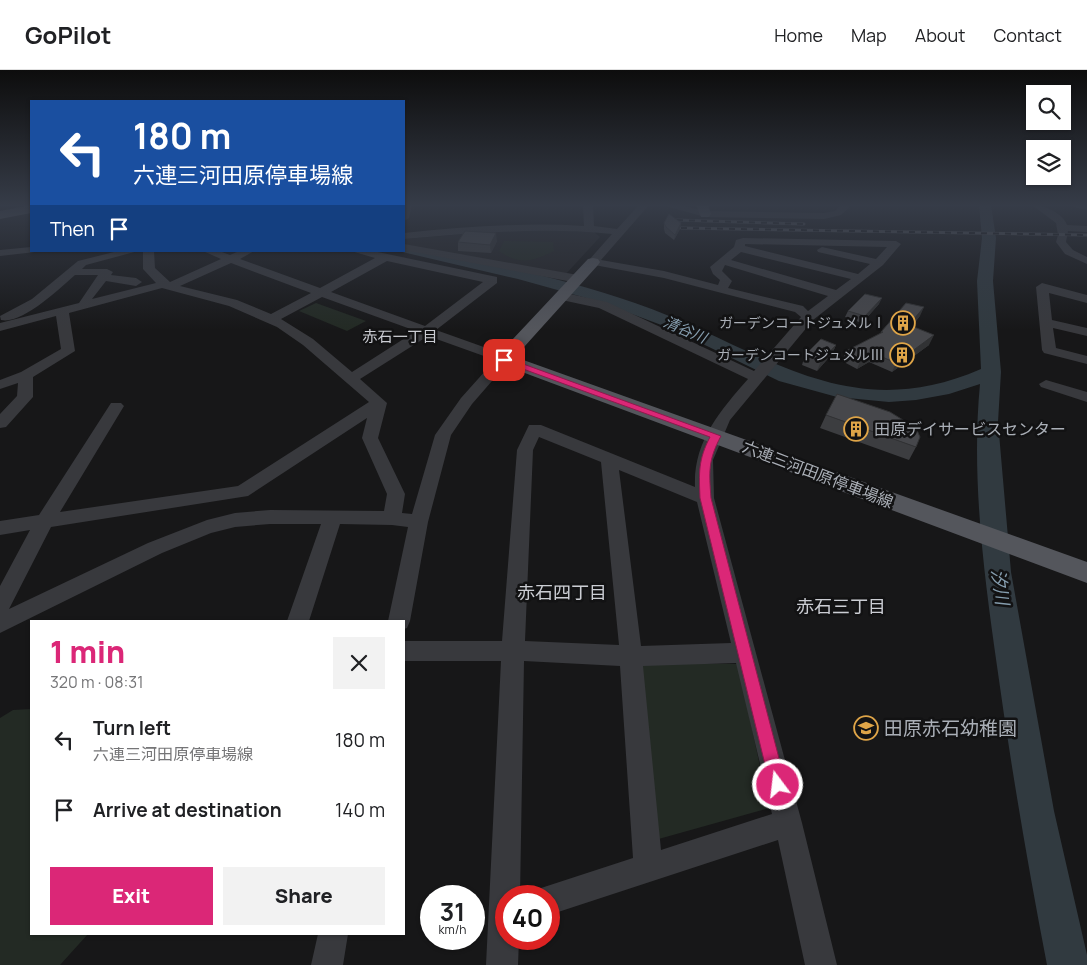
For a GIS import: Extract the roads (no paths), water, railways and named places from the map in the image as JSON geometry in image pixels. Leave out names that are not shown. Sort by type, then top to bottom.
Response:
[{"type":"main road","points":[[504,360],[593,262]]},
{"type":"main road","name":"六連三河田原停車場線","points":[[504,360],[1087,573]]},
{"type":"street","points":[[405,247],[577,280]]},
{"type":"street","points":[[606,247],[593,262],[722,288],[798,309],[808,317]]},
{"type":"street","points":[[806,247],[879,263]]},
{"type":"street","points":[[821,965],[788,823],[743,653],[705,498],[705,461],[725,414],[808,317],[836,294],[861,278],[879,263],[894,247]]},
{"type":"street","points":[[1065,247],[1069,252],[1087,261]]},
{"type":"street","points":[[722,288],[726,281],[725,278],[715,269],[739,248],[861,278]]},
{"type":"street","points":[[0,253],[30,250]]},
{"type":"street","points":[[0,319],[36,302],[82,263],[129,252]]},
{"type":"street","points":[[148,252],[149,269],[166,286],[233,303],[282,324],[308,342],[379,403]]},
{"type":"street","points":[[211,252],[504,360],[466,401],[443,435],[436,454],[419,522],[399,620]]},
{"type":"street","points":[[0,327],[127,294],[166,286],[248,252]]},
{"type":"street","points":[[352,378],[426,331],[493,280],[361,252]]},
{"type":"street","points":[[270,320],[386,257]]},
{"type":"street","points":[[723,261],[836,294]]},
{"type":"street","points":[[127,294],[130,287],[149,269]]},
{"type":"street","points":[[72,272],[107,272],[85,300],[85,305]]},
{"type":"street","points":[[104,277],[136,282]]},
{"type":"street","points":[[1087,299],[1042,287],[1049,350],[1087,360]]},
{"type":"street","points":[[562,295],[604,305],[757,378]]},
{"type":"street","points":[[0,385],[26,375],[68,351],[62,312]]},
{"type":"street","points":[[1046,322],[1087,332]]},
{"type":"street","points":[[2,419],[25,397],[26,375]]},
{"type":"street","points":[[1046,384],[1087,397]]},
{"type":"street","points":[[0,528],[44,523],[242,492],[379,403]]},
{"type":"street","points":[[379,403],[370,438],[396,494],[392,518]]},
{"type":"street","points":[[0,606],[44,523],[116,406]]},
{"type":"street","points":[[507,885],[513,651],[525,450],[535,429],[705,498]]},
{"type":"street","points":[[609,459],[631,656],[648,869]]},
{"type":"street","points":[[236,520],[242,492]]},
{"type":"street","points":[[0,624],[155,548],[207,527],[236,520],[270,517],[333,516],[392,518],[419,522]]},
{"type":"street","points":[[298,620],[333,516]]},
{"type":"street","points":[[405,651],[513,651],[631,656],[743,653]]},
{"type":"street","points":[[560,897],[788,823]]},
{"type":"street","points":[[327,965],[333,935]]},
{"type":"street","points":[[502,965],[503,950]]},
{"type":"waterway","name":"汐川","points":[[988,247],[985,281],[991,372]]},
{"type":"waterway","name":"清谷川","points":[[405,250],[518,274],[603,297],[686,328],[786,377],[837,391],[889,396],[916,394],[942,390],[967,383],[991,372]]},
{"type":"waterway","name":"汐川","points":[[991,372],[987,422],[997,572],[1036,811],[1068,965]]},
{"type":"place","name":"ガーデンコートジュメルⅠ","points":[[903,323]]},
{"type":"place","name":"ガーデンコートジュメルⅢ","points":[[902,355]]},
{"type":"place","name":"田原デイサービスセンター","points":[[856,429]]},
{"type":"place","name":"田原赤石幼稚園","points":[[866,728]]},
{"type":"district","name":"赤石一丁目","points":[[400,337]]},
{"type":"district","name":"赤石四丁目","points":[[562,593]]},
{"type":"district","name":"赤石三丁目","points":[[841,607]]}]
